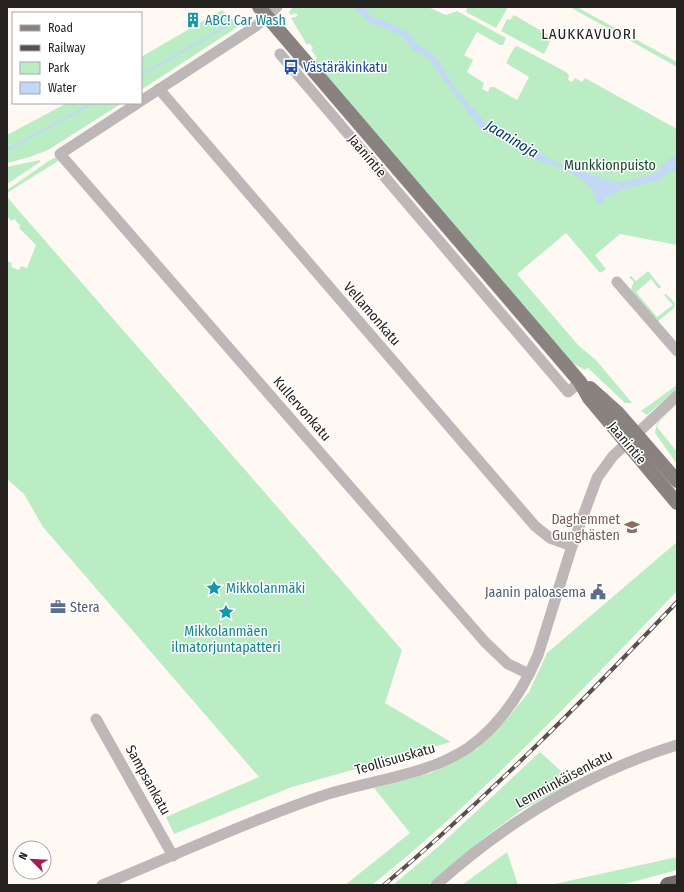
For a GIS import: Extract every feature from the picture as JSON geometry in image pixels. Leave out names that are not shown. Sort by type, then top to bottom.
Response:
[{"type":"highway","points":[[668,885],[677,883]]},
{"type":"main road","name":"Jaanintie","points":[[268,10],[307,75],[451,234],[580,382],[594,391],[631,438],[677,503]]},
{"type":"main road","name":"Jaanintie","points":[[631,438],[677,481]]},
{"type":"street","points":[[142,100],[256,26],[268,10]]},
{"type":"street","points":[[280,54],[307,75]]},
{"type":"street","name":"Jaanintie","points":[[307,75],[441,243],[568,392],[580,382]]},
{"type":"street","name":"Vellamonkatu","points":[[159,89],[535,526],[550,538],[572,546]]},
{"type":"street","name":"Kullervonkatu","points":[[136,104],[60,154],[485,642],[508,664],[529,674]]},
{"type":"street","points":[[441,243],[451,234]]},
{"type":"street","points":[[617,282],[677,351]]},
{"type":"street","name":"Teollisuuskatu","points":[[102,885],[318,797],[435,765],[467,748],[491,729],[516,699],[538,655],[572,546],[598,478],[608,461],[677,396]]},
{"type":"street","name":"Sampsankatu","points":[[96,719],[173,856]]},
{"type":"street","name":"Lemminkäisenkatu","points":[[436,885],[473,853],[527,814],[554,798],[649,753],[677,745]]},
{"type":"green space","name":"Munkkionpuisto","points":[[293,7],[428,7],[446,15],[457,11],[506,38],[503,45],[500,45],[477,32],[464,55],[473,60],[467,72],[484,83],[482,89],[488,92],[490,87],[494,87],[517,100],[529,77],[506,63],[514,48],[517,46],[566,72],[569,75],[568,80],[572,82],[575,78],[582,82],[585,78],[677,129],[677,245],[620,234],[595,255],[606,269],[600,273],[566,233],[517,274],[579,346],[596,360],[632,403],[625,403],[588,368],[585,370],[569,361],[330,83],[315,61],[317,58],[311,50],[313,48],[309,43],[307,45],[291,18],[298,16],[296,13],[290,15],[289,12]]},
{"type":"green space","points":[[467,7],[503,7],[507,9],[496,28],[466,12]]},
{"type":"green space","points":[[570,7],[577,7],[677,62],[677,67]]},
{"type":"green space","points":[[222,10],[239,26],[142,89],[142,56]]},
{"type":"green space","points":[[514,15],[552,37],[544,54],[501,31],[507,19],[510,20]]},
{"type":"green space","points":[[65,104],[120,104],[48,150],[30,157],[7,163],[7,135]]},
{"type":"green space","points":[[57,157],[60,159],[58,161],[7,193],[7,190],[50,160]]},
{"type":"green space","points":[[40,160],[40,162],[7,184],[7,167]]},
{"type":"green space","points":[[7,197],[402,650],[385,703],[451,742],[292,787],[174,834],[166,817],[259,777],[43,527],[24,494],[7,479],[7,261],[12,263],[11,267],[19,270],[21,266],[27,268],[36,245],[19,228],[20,225],[14,219],[11,221],[7,216]]},
{"type":"green space","points":[[648,271],[661,287],[659,289],[651,279],[636,292],[657,317],[673,305],[664,295],[666,294],[675,303],[674,308],[657,322],[632,293],[631,289],[634,282],[629,277],[631,276],[636,281]]},
{"type":"green space","points":[[677,385],[677,389],[647,415],[641,411]]},
{"type":"green space","points":[[677,405],[659,422],[657,427],[677,452],[677,464],[655,433],[657,423]]},
{"type":"green space","points":[[677,542],[677,591],[604,667],[491,780],[413,851],[372,885],[345,885],[410,833],[374,788],[431,773],[477,749],[507,719],[529,692],[547,653]]},
{"type":"green space","points":[[540,752],[573,782],[522,810],[489,834],[428,885],[393,885],[439,846]]},
{"type":"green space","points":[[507,852],[518,885],[462,885]]},
{"type":"green space","points":[[677,857],[677,870],[621,885],[550,885]]},
{"type":"water","name":"Jaaninoja","points":[[354,7],[365,7],[370,15],[407,31],[416,43],[420,44],[420,47],[436,57],[456,89],[486,123],[518,139],[546,157],[563,165],[619,183],[653,174],[671,157],[677,158],[677,170],[669,172],[658,181],[624,189],[608,196],[600,204],[597,202],[590,187],[577,176],[542,162],[534,157],[525,156],[521,147],[481,129],[429,60],[422,54],[414,51],[401,35],[369,22]]},
{"type":"waterway","points":[[142,74],[232,23],[238,17]]},
{"type":"waterway","points":[[7,150],[91,104]]},
{"type":"railway","points":[[384,885],[423,852],[498,783],[606,676],[677,602]]},
{"type":"place","name":"ABC! Car Wash","points":[[193,20]]},
{"type":"place","name":"Västäräkinkatu","points":[[291,67]]},
{"type":"place","name":"Daghemmet Gunghästen","points":[[632,527]]},
{"type":"place","name":"Mikkolanmäki","points":[[214,588]]},
{"type":"place","name":"Jaanin paloasema","points":[[598,592]]},
{"type":"place","name":"Stera","points":[[58,607]]},
{"type":"place","name":"Mikkolanmäen ilmatorjuntapatteri","points":[[226,612]]},
{"type":"district","name":"LAUKKAVUORI","points":[[589,34]]}]
